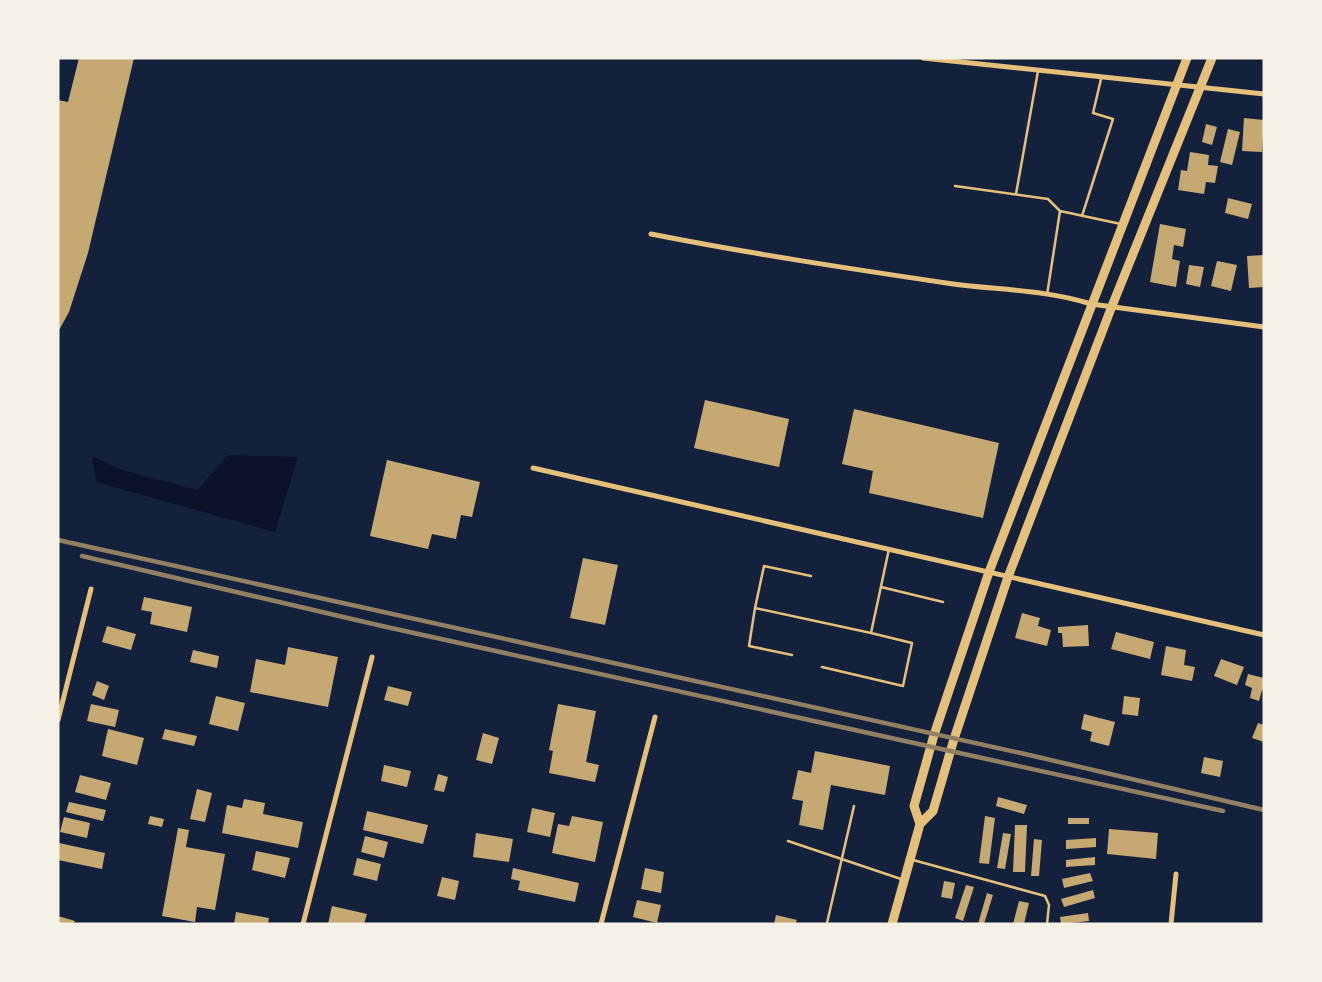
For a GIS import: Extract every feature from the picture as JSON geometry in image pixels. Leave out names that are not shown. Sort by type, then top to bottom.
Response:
[{"type":"main road","points":[[920,824],[914,806],[934,735],[989,572],[1187,58]]},
{"type":"main road","points":[[892,924],[920,824],[933,811],[1008,577],[1112,306],[1212,58]]},
{"type":"street","points":[[923,58],[1264,94]]},
{"type":"street","points":[[651,234],[761,255],[1264,327]]},
{"type":"street","points":[[533,468],[1264,635]]},
{"type":"street","points":[[58,720],[92,589]]},
{"type":"street","points":[[303,924],[372,657]]},
{"type":"street","points":[[601,924],[655,717]]},
{"type":"street","points":[[1171,924],[1175,874]]},
{"type":"lane","points":[[1016,194],[1038,71]]},
{"type":"lane","points":[[1082,215],[1113,118],[1093,113],[1101,78]]},
{"type":"lane","points":[[955,186],[1048,200],[1060,211],[1123,225]]},
{"type":"lane","points":[[1047,295],[1060,211]]},
{"type":"lane","points":[[872,634],[889,549]]},
{"type":"lane","points":[[792,655],[748,646],[764,566],[811,576]]},
{"type":"lane","points":[[881,587],[943,603]]},
{"type":"lane","points":[[755,608],[912,643],[903,686],[822,667]]},
{"type":"lane","points":[[827,923],[854,806]]},
{"type":"lane","points":[[788,841],[904,880]]},
{"type":"lane","points":[[910,859],[1045,896],[1049,905],[1047,924]]},
{"type":"water","points":[[228,455],[298,457],[275,532],[96,482],[92,456],[122,470],[197,490]]},
{"type":"building","points":[[79,58],[134,58],[88,253],[69,312],[58,332],[58,100],[68,102]]},
{"type":"building","points":[[1244,118],[1264,120],[1262,152],[1242,151]]},
{"type":"building","points":[[1206,124],[1217,127],[1212,145],[1202,142]]},
{"type":"building","points":[[1228,129],[1240,132],[1232,165],[1220,162]]},
{"type":"building","points":[[1190,152],[1209,155],[1208,165],[1218,166],[1215,183],[1206,182],[1204,194],[1178,190],[1181,170],[1187,171]]},
{"type":"building","points":[[1228,198],[1252,204],[1248,219],[1225,213]]},
{"type":"building","points":[[1160,224],[1186,229],[1183,247],[1174,245],[1172,259],[1180,261],[1176,287],[1150,282]]},
{"type":"building","points":[[1264,255],[1264,287],[1249,288],[1247,256]]},
{"type":"building","points":[[1217,261],[1237,265],[1231,291],[1211,286]]},
{"type":"building","points":[[1189,265],[1204,267],[1200,287],[1186,284]]},
{"type":"building","points":[[705,400],[789,419],[779,467],[694,448]]},
{"type":"building","points":[[854,409],[999,443],[983,518],[869,493],[873,471],[842,464]]},
{"type":"building","points":[[387,460],[480,482],[472,517],[461,515],[456,539],[432,534],[428,549],[370,536]]},
{"type":"building","points":[[583,558],[618,565],[605,625],[570,618]]},
{"type":"building","points":[[144,597],[192,607],[187,632],[150,624],[152,612],[141,610]]},
{"type":"building","points":[[1022,613],[1040,618],[1038,626],[1051,630],[1047,646],[1015,638]]},
{"type":"building","points":[[1088,625],[1089,646],[1063,647],[1062,633],[1058,633],[1058,627]]},
{"type":"building","points":[[107,626],[136,634],[131,650],[102,642]]},
{"type":"building","points":[[1116,632],[1154,642],[1150,659],[1111,649]]},
{"type":"building","points":[[1166,646],[1186,650],[1184,665],[1195,667],[1192,681],[1161,675]]},
{"type":"building","points":[[288,647],[338,657],[328,707],[250,692],[256,659],[285,665]]},
{"type":"building","points":[[193,650],[219,656],[217,668],[190,662]]},
{"type":"building","points":[[1221,659],[1244,667],[1237,685],[1214,676]]},
{"type":"building","points":[[1248,674],[1264,678],[1264,691],[1262,690],[1259,701],[1250,698],[1252,688],[1245,685]]},
{"type":"building","points":[[97,681],[109,686],[104,700],[92,695]]},
{"type":"building","points":[[388,686],[412,692],[408,706],[384,700]]},
{"type":"building","points":[[216,696],[245,703],[238,731],[209,724]]},
{"type":"building","points":[[1124,696],[1140,698],[1138,716],[1122,714]]},
{"type":"building","points":[[91,704],[119,710],[115,727],[87,721]]},
{"type":"building","points":[[558,704],[596,711],[586,762],[599,765],[595,782],[549,773],[553,751],[549,750]]},
{"type":"building","points":[[1084,714],[1115,722],[1109,746],[1090,741],[1092,732],[1081,729]]},
{"type":"building","points":[[1258,723],[1264,725],[1264,742],[1252,738]]},
{"type":"building","points":[[108,729],[144,738],[137,765],[102,756]]},
{"type":"building","points":[[165,729],[197,736],[194,746],[162,739]]},
{"type":"building","points":[[483,733],[499,738],[492,764],[476,760]]},
{"type":"building","points":[[815,751],[890,766],[885,795],[831,785],[823,830],[799,825],[803,801],[792,799],[798,770],[811,773]]},
{"type":"building","points":[[1204,757],[1223,761],[1220,777],[1201,773]]},
{"type":"building","points":[[384,765],[411,771],[407,787],[381,781]]},
{"type":"building","points":[[438,774],[448,777],[444,792],[434,790]]},
{"type":"building","points":[[80,775],[111,783],[106,800],[75,792]]},
{"type":"building","points":[[197,789],[212,793],[205,822],[190,819]]},
{"type":"building","points":[[998,797],[1027,805],[1024,814],[996,806]]},
{"type":"building","points":[[244,799],[265,803],[263,814],[303,822],[298,848],[222,833],[227,805],[242,808]]},
{"type":"building","points":[[69,802],[106,810],[103,821],[66,812]]},
{"type":"building","points":[[532,808],[555,813],[550,837],[527,832]]},
{"type":"building","points":[[367,811],[428,825],[423,844],[363,830]]},
{"type":"building","points":[[150,816],[164,819],[162,827],[148,824]]},
{"type":"building","points":[[572,816],[603,822],[595,862],[552,853],[558,824],[569,826]]},
{"type":"building","points":[[985,816],[995,818],[989,864],[979,863]]},
{"type":"building","points":[[64,817],[90,823],[87,838],[60,832]]},
{"type":"building","points":[[1068,818],[1089,818],[1089,824],[1068,824]]},
{"type":"building","points":[[1015,825],[1027,825],[1025,872],[1013,872]]},
{"type":"building","points":[[178,828],[189,830],[186,847],[225,854],[215,910],[197,907],[195,922],[162,916]]},
{"type":"building","points":[[1109,829],[1158,833],[1156,859],[1107,854]]},
{"type":"building","points":[[476,833],[513,839],[509,862],[473,857]]},
{"type":"building","points":[[1003,833],[1011,834],[1005,869],[997,868]]},
{"type":"building","points":[[365,836],[388,842],[384,858],[361,852]]},
{"type":"building","points":[[1096,838],[1096,847],[1066,849],[1066,840]]},
{"type":"building","points":[[1034,839],[1042,840],[1039,876],[1031,876]]},
{"type":"building","points":[[59,843],[105,853],[102,869],[58,860]]},
{"type":"building","points":[[256,851],[290,858],[285,878],[252,870]]},
{"type":"building","points":[[1095,857],[1095,865],[1066,867],[1066,860]]},
{"type":"building","points":[[357,858],[381,864],[377,881],[353,875]]},
{"type":"building","points":[[513,868],[579,883],[575,902],[518,890],[520,881],[511,879]]},
{"type":"building","points":[[645,868],[664,872],[661,893],[641,889]]},
{"type":"building","points":[[1090,873],[1093,881],[1064,888],[1062,879]]},
{"type":"building","points":[[442,877],[459,881],[455,900],[437,896]]},
{"type":"building","points":[[944,881],[955,883],[952,899],[941,897]]},
{"type":"building","points":[[966,885],[974,887],[963,921],[955,918]]},
{"type":"building","points":[[1093,890],[1095,898],[1064,907],[1061,899]]},
{"type":"building","points":[[987,893],[993,895],[984,924],[978,924]]},
{"type":"building","points":[[637,900],[661,905],[657,923],[633,917]]},
{"type":"building","points":[[1019,901],[1029,903],[1024,924],[1013,924]]},
{"type":"building","points":[[332,906],[367,914],[364,924],[328,924]]},
{"type":"building","points":[[236,912],[269,918],[268,924],[234,924]]},
{"type":"building","points":[[1088,913],[1089,921],[1061,924],[1060,917]]},
{"type":"building","points":[[776,915],[797,920],[795,924],[774,924]]},
{"type":"building","points":[[58,916],[75,921],[74,924],[58,924]]},
{"type":"railway","points":[[58,540],[1025,754],[1264,810]]},
{"type":"railway","points":[[82,556],[382,626],[1223,811]]}]
